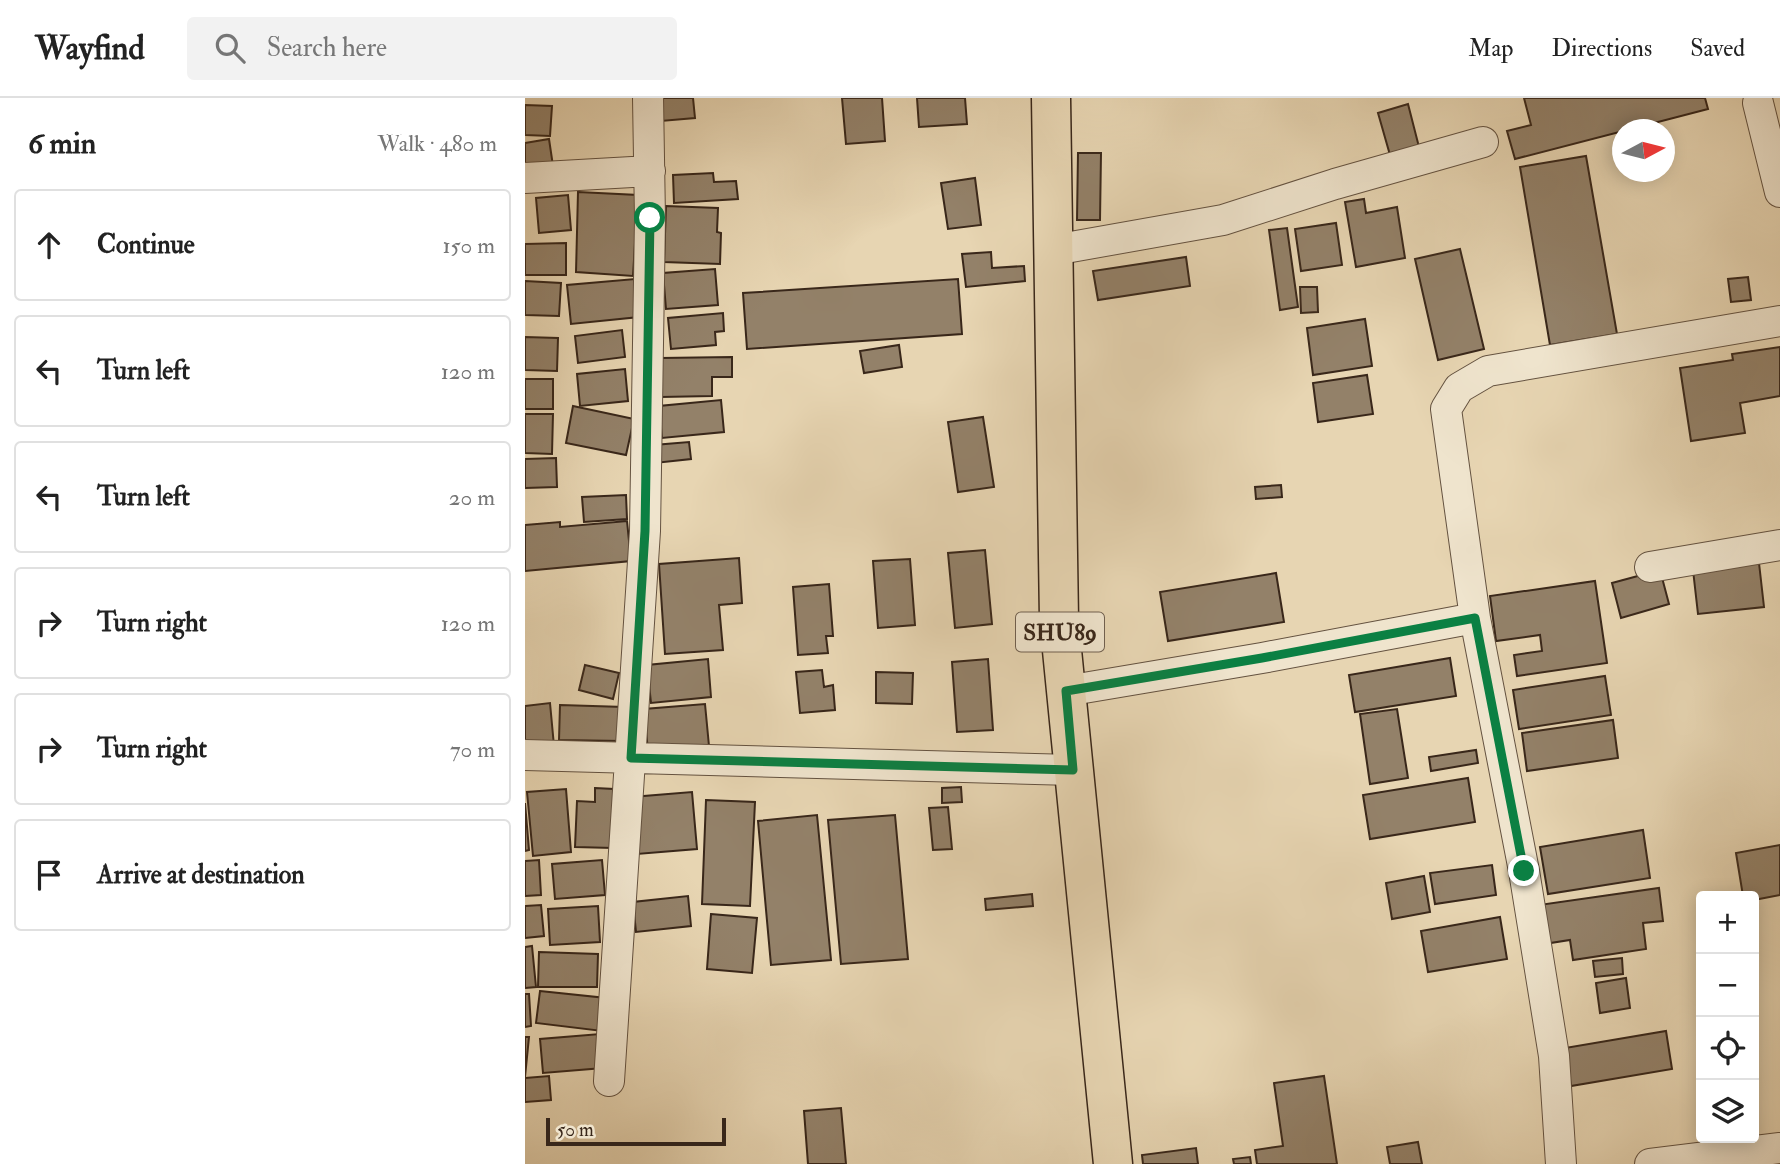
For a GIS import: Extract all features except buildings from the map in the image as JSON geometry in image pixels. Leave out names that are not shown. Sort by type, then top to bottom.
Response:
[{"type":"main road","name":"SHU89","points":[[1051,98],[1059,620],[1113,1164]]},
{"type":"street","points":[[609,1081],[645,531],[650,171],[648,98]]},
{"type":"street","points":[[1758,103],[1780,192]]},
{"type":"street","points":[[1054,250],[1223,220],[1335,184],[1483,142]]},
{"type":"street","points":[[525,178],[650,171]]},
{"type":"street","points":[[1561,1164],[1553,1056],[1533,924],[1475,618],[1446,409],[1459,388],[1488,371],[1780,321]]},
{"type":"street","points":[[1650,567],[1780,545]]},
{"type":"street","points":[[1066,691],[1475,618]]},
{"type":"street","points":[[525,755],[1073,770]]},
{"type":"street","points":[[1650,1164],[1780,1148]]},
{"type":"route","points":[[650,218],[645,531],[631,758],[1073,770],[1066,691],[1475,618],[1524,871]]}]
